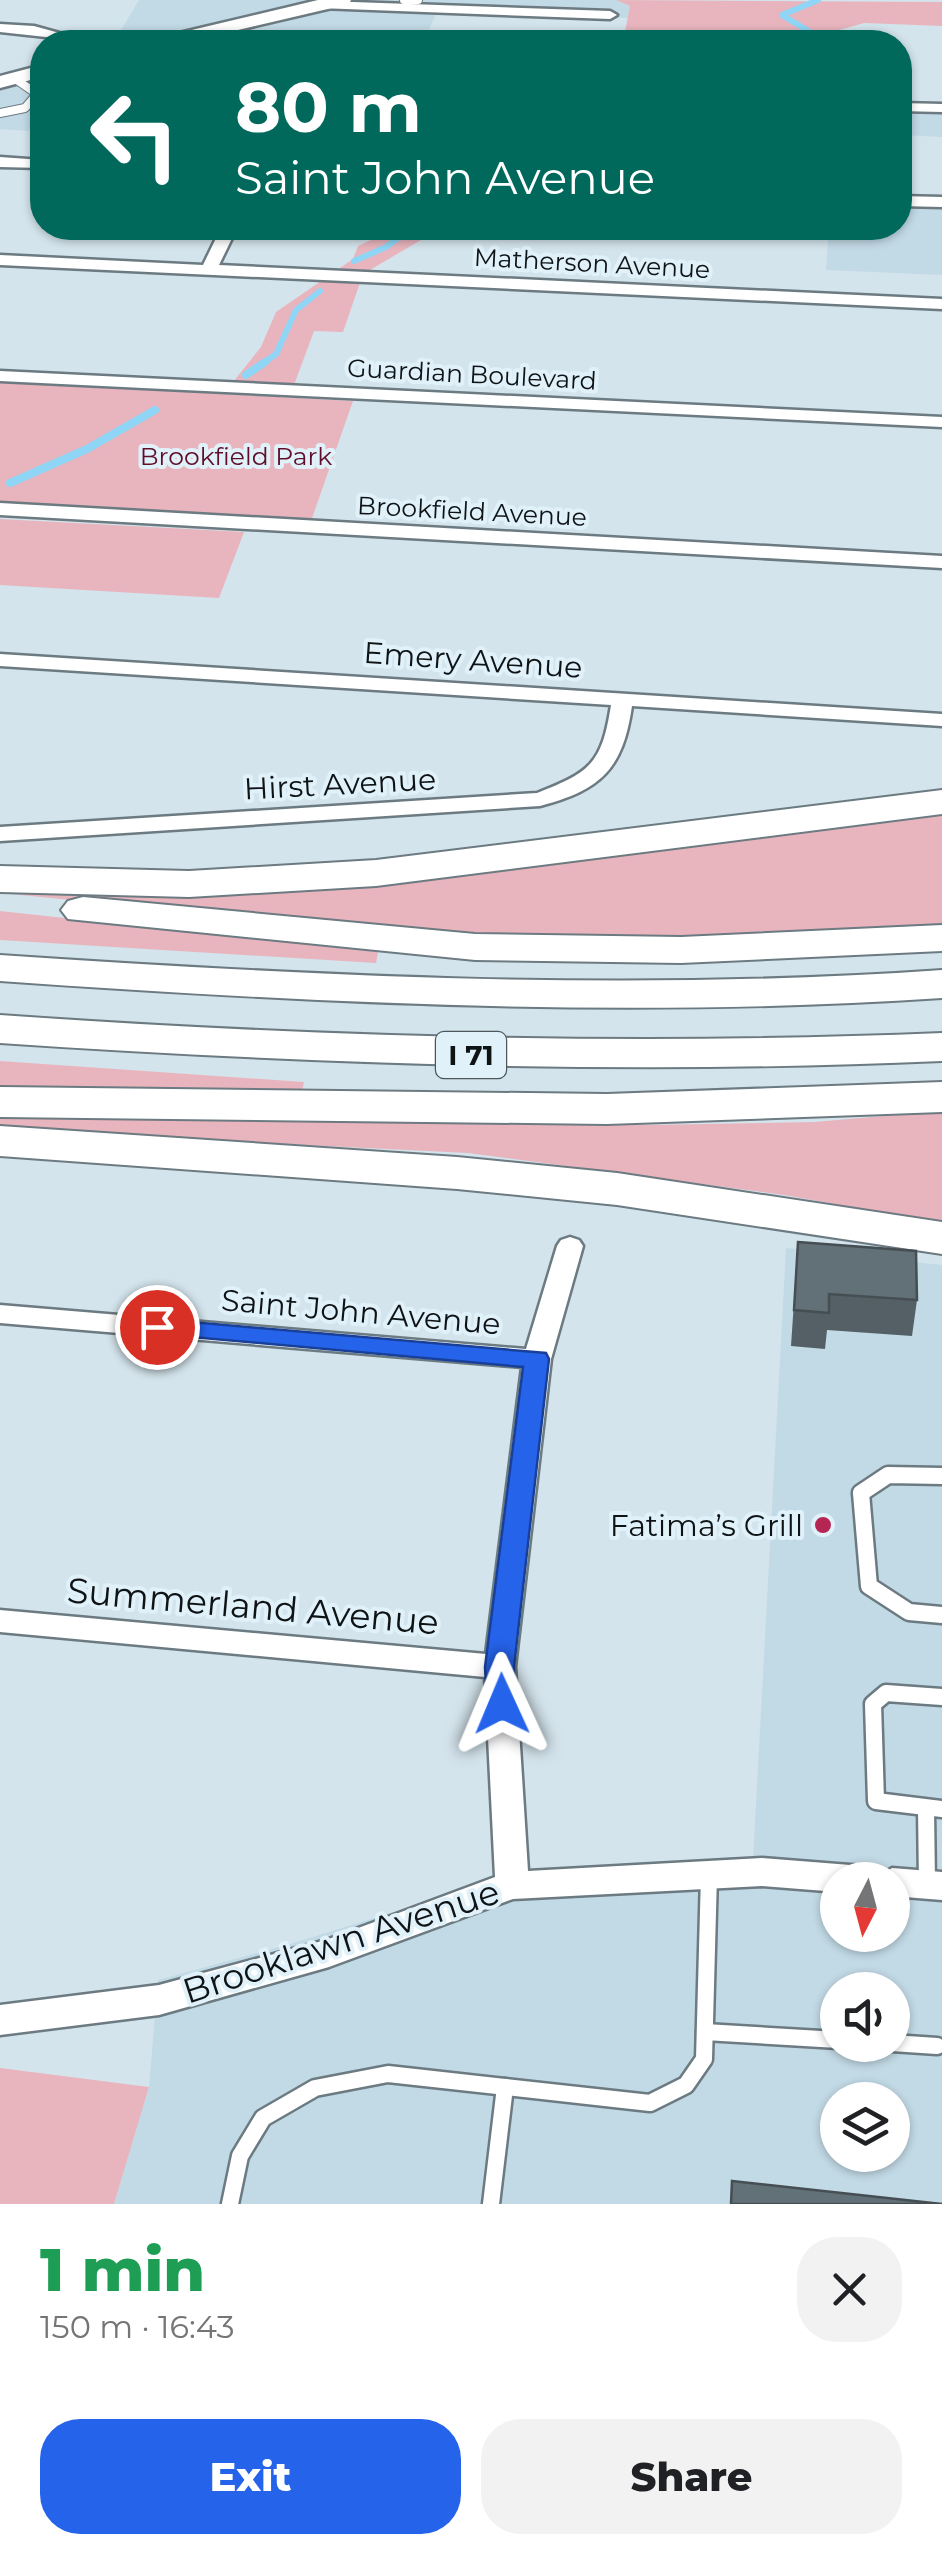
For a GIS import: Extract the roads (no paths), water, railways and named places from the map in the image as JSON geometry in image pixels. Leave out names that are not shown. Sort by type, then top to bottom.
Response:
[{"type":"highway","points":[[0,878],[188,884],[376,873],[942,802]]},
{"type":"highway","points":[[0,902],[284,932],[476,947],[681,950],[942,938]]},
{"type":"highway","name":"I 71","points":[[0,968],[484,994],[702,995],[942,984]]},
{"type":"highway","name":"I 71","points":[[0,1029],[462,1055],[782,1056],[942,1047]]},
{"type":"highway","points":[[0,1102],[607,1108],[942,1097]]},
{"type":"highway","points":[[0,1141],[438,1172],[597,1188],[942,1238]]},
{"type":"street","points":[[215,30],[333,2],[610,15]]},
{"type":"street","points":[[0,28],[34,30]]},
{"type":"street","points":[[912,107],[942,108]]},
{"type":"street","points":[[0,162],[30,163]]},
{"type":"street","points":[[912,201],[942,202]]},
{"type":"street","points":[[209,270],[223,240]]},
{"type":"street","name":"Matherson Avenue","points":[[0,260],[942,304]]},
{"type":"street","name":"Guardian Boulevard","points":[[0,376],[942,422]]},
{"type":"street","name":"Brookfield Avenue","points":[[0,509],[942,562]]},
{"type":"street","name":"Emery Avenue","points":[[0,660],[942,720]]},
{"type":"street","name":"Hirst Avenue","points":[[0,834],[540,800],[599,772],[615,754],[622,700]]},
{"type":"street","points":[[512,1885],[500,1667],[537,1359],[570,1246]]},
{"type":"street","name":"Saint John Avenue","points":[[0,1314],[537,1359]]},
{"type":"street","name":"Summerland Avenue","points":[[0,1621],[500,1667]]},
{"type":"street","name":"Brooklawn Avenue","points":[[0,2020],[158,2000],[329,1952],[512,1885],[762,1872],[820,1877]]},
{"type":"street","points":[[910,1884],[935,1886]]},
{"type":"lane","points":[[404,0],[418,0]]},
{"type":"lane","points":[[7,80],[30,90]]},
{"type":"lane","points":[[0,114],[25,108],[30,103]]},
{"type":"lane","points":[[942,1476],[890,1473],[870,1481],[860,1493],[869,1586],[908,1612],[942,1615]]},
{"type":"lane","points":[[935,1886],[934,1808],[876,1801],[873,1704],[877,1697],[886,1694],[942,1697]]},
{"type":"lane","points":[[230,2204],[240,2156],[263,2118],[315,2088],[388,2074],[650,2103],[686,2085],[704,2059],[709,1875]]},
{"type":"lane","points":[[705,2032],[820,2039]]},
{"type":"lane","points":[[910,2044],[937,2046]]},
{"type":"lane","points":[[491,2204],[505,2087]]},
{"type":"waterway","points":[[807,30],[782,15],[818,0]]},
{"type":"waterway","points":[[354,261],[395,240]]},
{"type":"waterway","points":[[262,364],[276,354],[296,310],[320,291]]},
{"type":"waterway","points":[[246,375],[265,362]]},
{"type":"waterway","points":[[10,483],[87,449],[155,410]]},
{"type":"place","name":"Fatima’s Grill","points":[[823,1525]]},
{"type":"park label","name":"Brookfield Park","points":[[236,456]]}]
